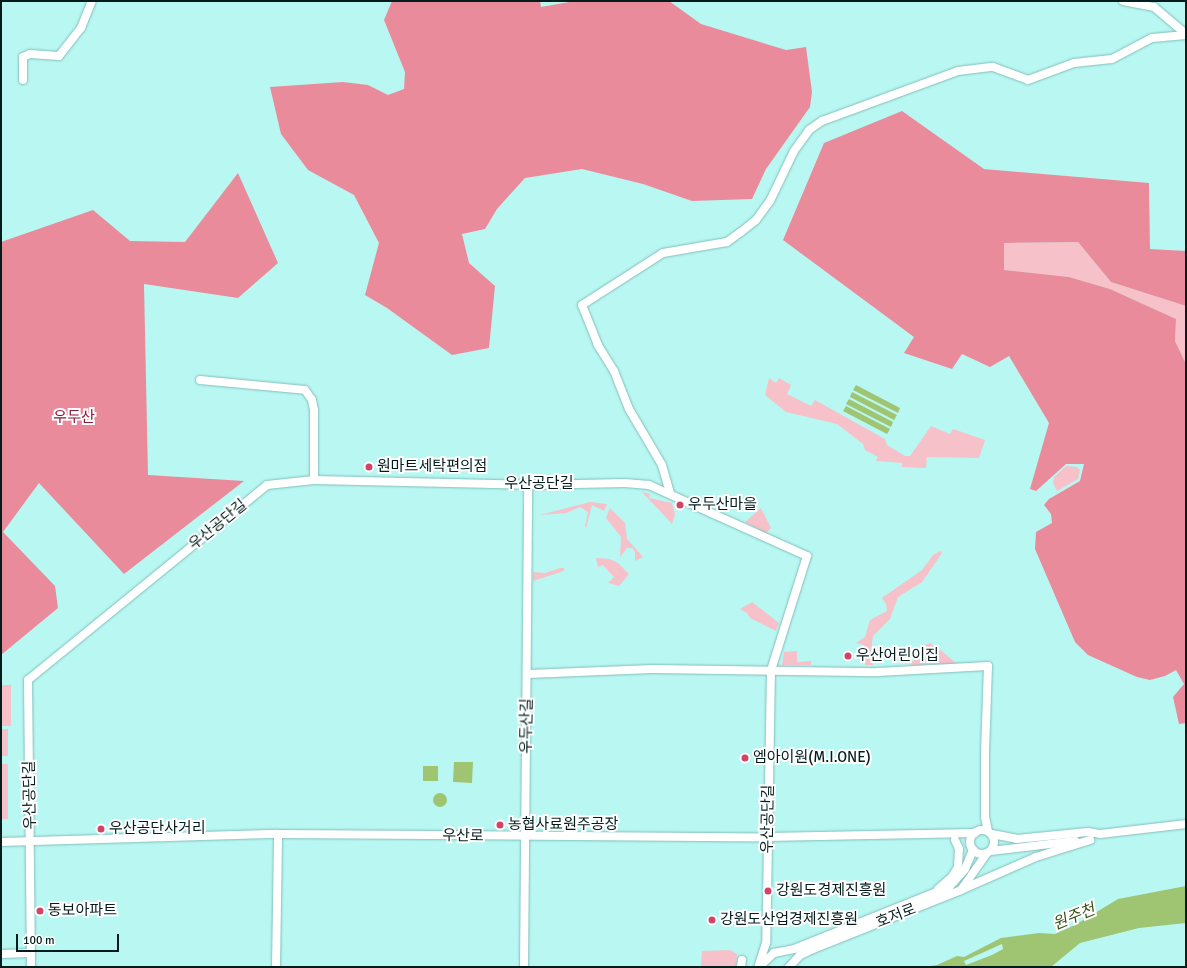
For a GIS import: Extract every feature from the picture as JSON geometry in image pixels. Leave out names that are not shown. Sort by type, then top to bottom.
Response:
[{"type":"street","points":[[23,80],[23,56],[30,54],[59,56],[81,28],[92,1]]},
{"type":"street","points":[[1123,1],[1154,7],[1186,35]]},
{"type":"street","points":[[670,493],[662,465],[629,408],[614,372],[598,345],[582,305],[663,253],[727,242],[741,232],[756,220],[770,201],[794,151],[809,130],[822,121],[958,72],[993,67],[1028,80],[1074,63],[1112,60],[1152,38],[1186,35]]},
{"type":"street","points":[[200,380],[305,390],[312,400],[314,410],[314,480]]},
{"type":"street","name":"우산공단길","points":[[31,967],[28,680],[267,485],[314,480],[528,485],[630,483],[649,485],[670,493],[807,556],[771,670],[766,943],[758,967]]},
{"type":"street","name":"우두산길","points":[[524,967],[524,837],[528,674],[528,485]]},
{"type":"street","points":[[528,674],[652,669],[878,672],[988,666],[985,817],[994,844],[961,890]]},
{"type":"street","points":[[926,896],[949,887],[965,869],[972,849],[970,840],[977,832],[985,817]]},
{"type":"street","points":[[977,832],[990,833],[1017,839],[1088,832],[1100,834],[1186,824]]},
{"type":"street","name":"우산로","points":[[1,842],[278,834],[524,837],[767,837],[946,835],[977,832]]},
{"type":"street","points":[[276,967],[278,834]]},
{"type":"street","points":[[946,835],[980,854],[1090,840],[1100,834]]},
{"type":"street","points":[[926,896],[943,886],[958,867],[959,848],[954,840]]},
{"type":"street","name":"호저로","points":[[790,965],[813,949],[961,890],[1036,857],[1090,840]]},
{"type":"street","name":"호저로","points":[[774,953],[788,951],[926,896]]},
{"type":"street","points":[[758,967],[774,953],[766,943]]},
{"type":"street","name":"호저로","points":[[788,951],[792,956],[790,965]]},
{"type":"street","points":[[1,954],[30,953]]},
{"type":"shaded area","points":[[1078,242],[1111,282],[1186,306],[1186,364],[1175,341],[1176,319],[1110,289],[1069,277],[1004,270],[1004,243]]},
{"type":"shaded area","points":[[769,378],[776,383],[779,378],[791,385],[787,394],[811,406],[815,400],[885,439],[887,445],[905,456],[910,456],[931,426],[950,434],[953,429],[985,440],[979,458],[927,457],[926,468],[902,467],[902,463],[876,461],[878,457],[865,450],[863,444],[837,424],[786,412],[765,395]]},
{"type":"shaded area","points":[[856,385],[900,408],[898,413],[853,390]]},
{"type":"shaded area","points":[[852,392],[897,415],[894,420],[850,397]]},
{"type":"shaded area","points":[[849,399],[893,422],[891,427],[846,404]]},
{"type":"shaded area","points":[[846,406],[890,429],[887,434],[843,411]]},
{"type":"shaded area","points":[[1066,466],[1077,467],[1080,470],[1078,479],[1057,491],[1053,483],[1054,477]]},
{"type":"shaded area","points":[[642,492],[650,494],[649,498],[672,503],[675,514],[672,524]]},
{"type":"shaded area","points":[[590,502],[607,504],[604,511],[592,505],[586,528],[585,526],[588,512],[580,507],[566,513],[540,515]]},
{"type":"shaded area","points":[[610,508],[625,523],[627,539],[643,557],[635,561],[635,552],[632,548],[627,548],[620,557],[621,537],[606,518]]},
{"type":"shaded area","points":[[761,508],[771,528],[766,533],[745,522]]},
{"type":"shaded area","points":[[940,551],[942,553],[922,582],[898,597],[890,619],[873,636],[870,656],[873,665],[865,665],[864,645],[856,643],[865,637],[870,620],[887,611],[886,604],[882,598],[922,570],[933,555]]},
{"type":"shaded area","points":[[596,558],[610,559],[618,563],[629,574],[619,586],[608,583],[614,577],[603,565],[598,567]]},
{"type":"shaded area","points":[[564,568],[564,571],[533,581],[533,572],[545,573]]},
{"type":"shaded area","points":[[752,602],[779,623],[776,631],[750,618],[747,613],[740,609]]},
{"type":"shaded area","points":[[930,643],[957,664],[910,665],[925,645]]},
{"type":"shaded area","points":[[797,651],[797,662],[811,661],[811,665],[782,665],[784,652]]},
{"type":"shaded area","points":[[1,685],[11,685],[11,726],[1,726]]},
{"type":"shaded area","points":[[1,729],[8,729],[8,756],[1,756]]},
{"type":"shaded area","points":[[454,762],[473,762],[472,783],[453,782]]},
{"type":"shaded area","points":[[1,764],[8,764],[8,819],[1,819]]},
{"type":"shaded area","points":[[423,766],[438,766],[438,781],[423,781]]},
{"type":"shaded area","points":[[437,793],[443,793],[447,797],[447,803],[443,807],[437,807],[433,803],[433,797]]},
{"type":"shaded area","points":[[1186,886],[1186,923],[1139,928],[1080,943],[1051,967],[923,967],[937,965],[957,956],[964,957],[1001,938],[1039,933],[1055,934],[1075,925],[1118,899]],"holes":[[[1002,944],[1003,949],[966,965],[964,961]]]},
{"type":"shaded area","points":[[730,950],[737,954],[736,967],[701,967],[702,951]]},
{"type":"green space","points":[[392,1],[540,1],[541,7],[575,1],[669,1],[701,24],[786,50],[806,47],[812,92],[810,107],[766,169],[752,199],[692,201],[643,184],[582,169],[525,178],[497,209],[485,229],[462,234],[469,263],[495,286],[489,348],[452,355],[387,308],[365,295],[379,243],[354,195],[308,170],[281,134],[270,87],[343,82],[368,85],[388,95],[404,89],[405,72],[384,20]]},
{"type":"green space","points":[[902,111],[984,169],[1149,183],[1150,249],[1186,251],[1186,306],[1111,282],[1078,242],[1004,243],[1004,270],[1069,277],[1110,289],[1176,319],[1175,341],[1186,364],[1186,723],[1179,724],[1173,697],[1184,684],[1176,670],[1165,676],[1150,680],[1137,677],[1088,655],[1075,642],[1035,549],[1036,532],[1052,523],[1051,514],[1044,505],[1049,499],[1080,481],[1084,464],[1066,464],[1036,491],[1030,489],[1049,423],[1009,356],[990,367],[962,354],[952,369],[904,353],[914,337],[783,240],[824,143]]},
{"type":"green space","name":"우두산","points":[[238,173],[278,263],[238,298],[144,284],[148,475],[244,481],[124,574],[39,483],[3,532],[55,586],[58,608],[1,655],[1,242],[93,210],[130,241],[185,242]]},
{"type":"place","name":"원마트세탁편의점","points":[[369,467]]},
{"type":"place","name":"우두산마을","points":[[680,505]]},
{"type":"place","name":"우산어린이집","points":[[848,656]]},
{"type":"place","name":"엠아이원(M.I.ONE)","points":[[745,758]]},
{"type":"place","name":"농협사료원주공장","points":[[500,825]]},
{"type":"place","name":"우산공단사거리","points":[[101,829]]},
{"type":"place","name":"강원도경제진흥원","points":[[768,891]]},
{"type":"place","name":"동보아파트","points":[[40,911]]},
{"type":"place","name":"강원도산업경제진흥원","points":[[712,920]]},
{"type":"water label","name":"원주천","points":[[1074,917]]}]
